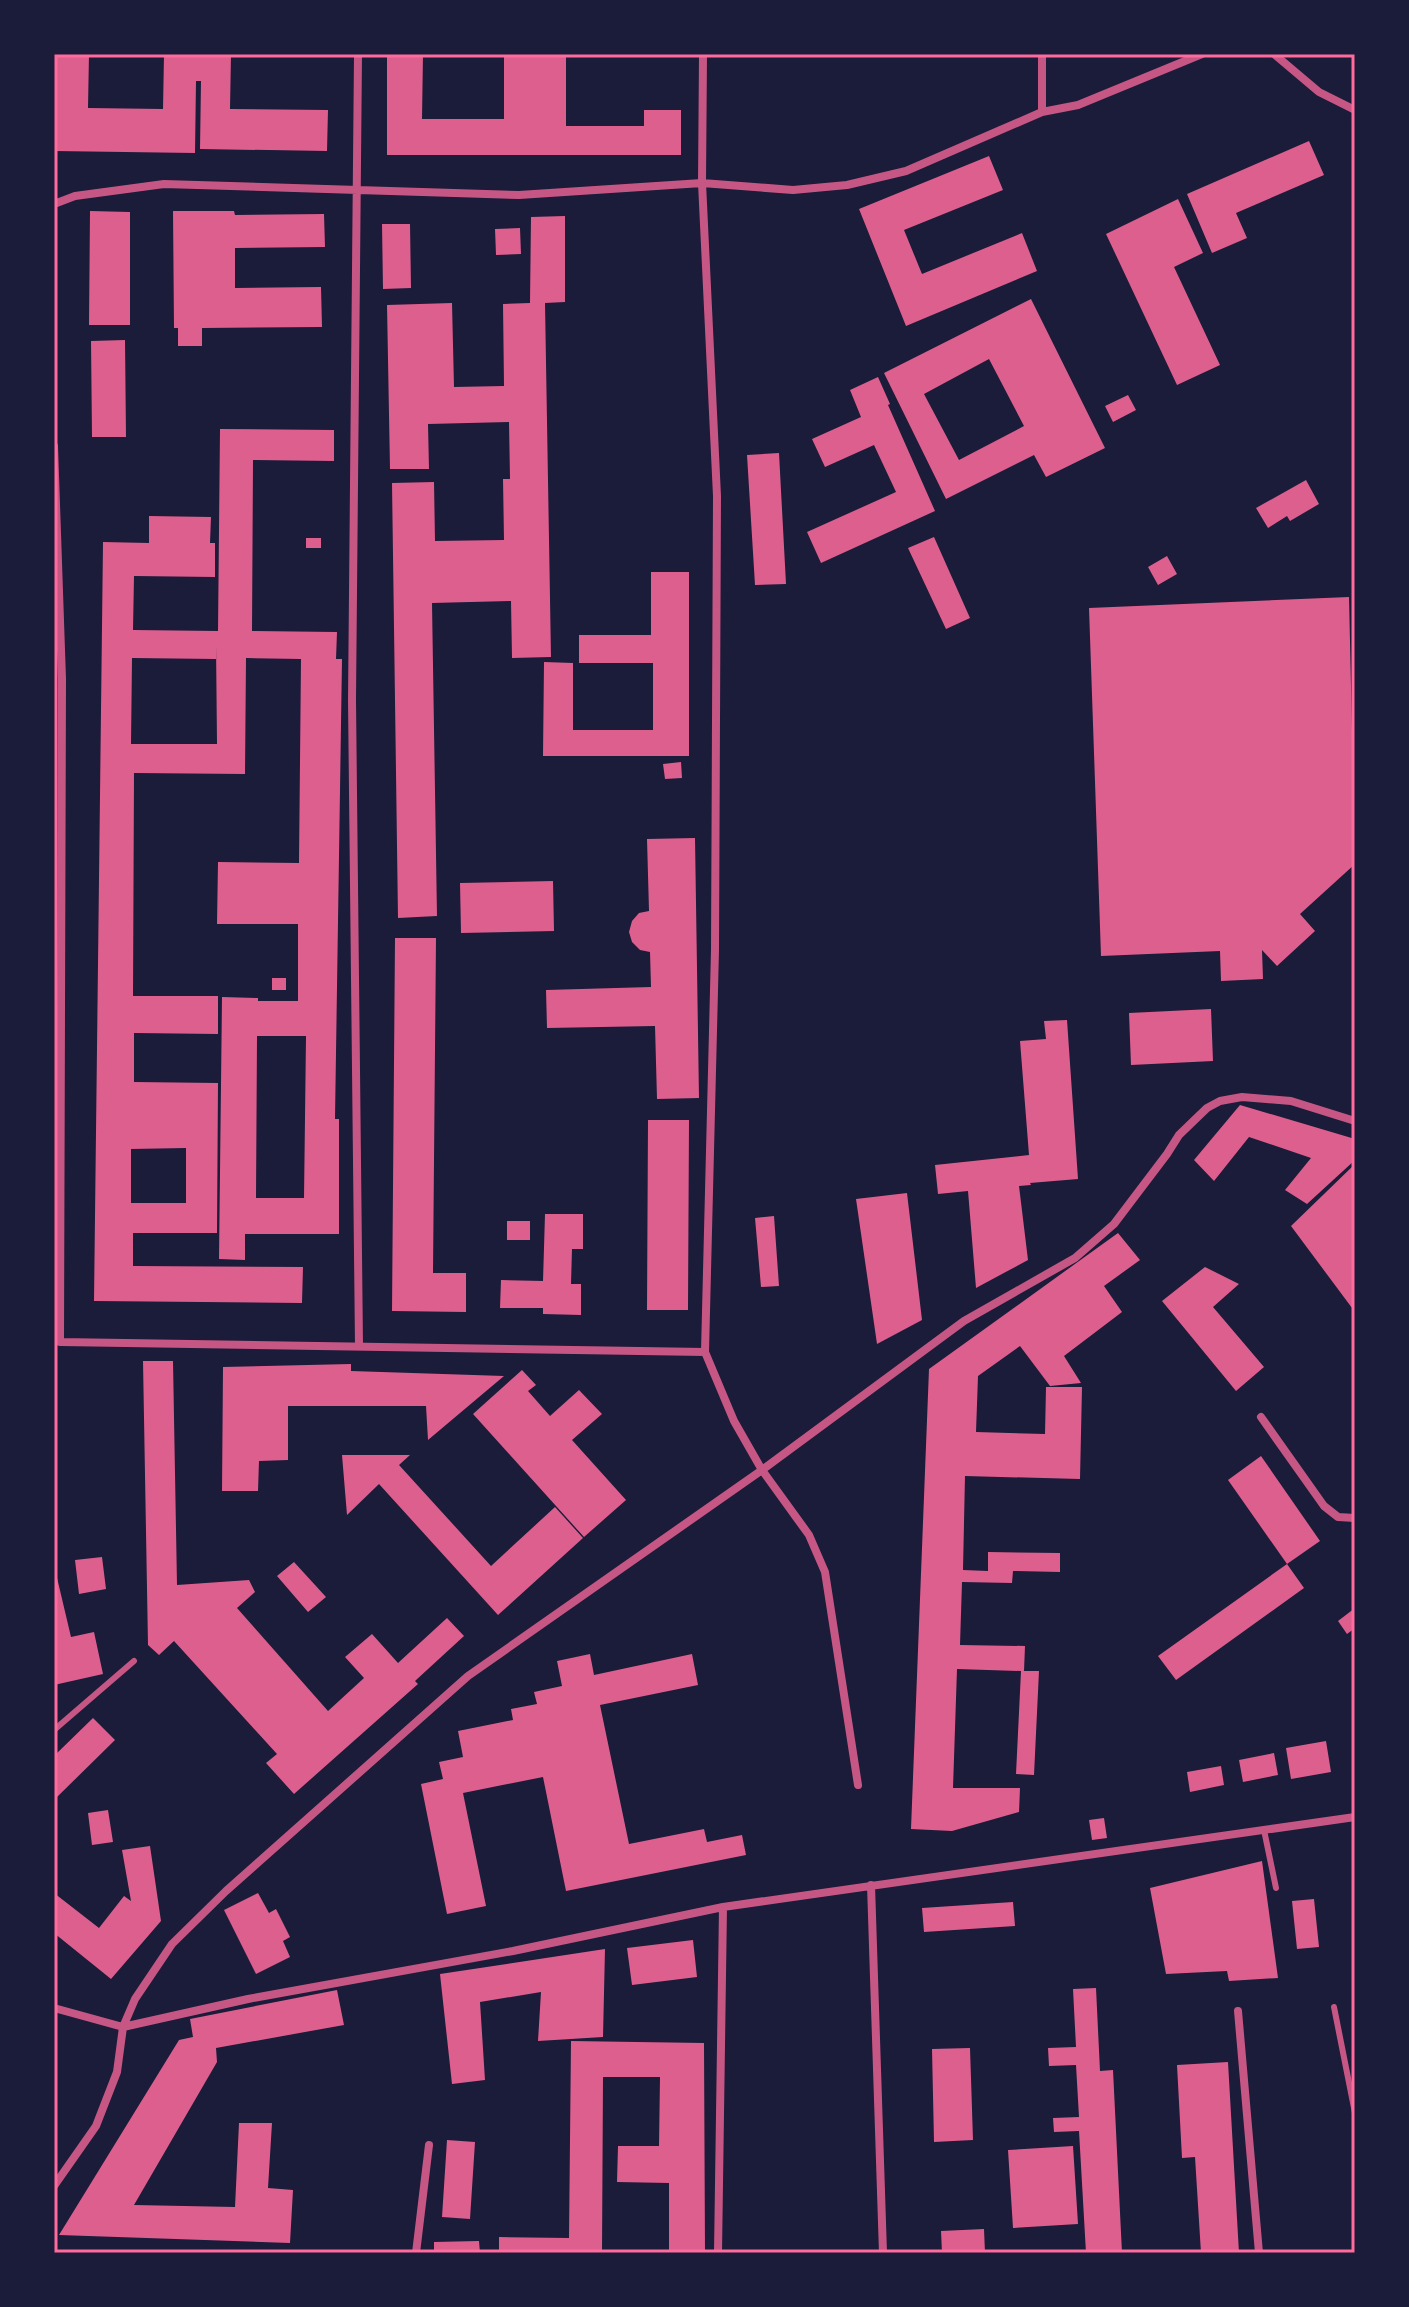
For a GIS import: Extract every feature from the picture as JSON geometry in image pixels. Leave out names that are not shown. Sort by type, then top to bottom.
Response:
[{"type":"street","points":[[358,54],[352,700],[359,1346]]},
{"type":"street","points":[[703,54],[702,183],[717,496],[715,950],[705,1352],[734,1421],[762,1470],[809,1535],[825,1572],[858,1785]]},
{"type":"street","points":[[1042,54],[1042,112]]},
{"type":"street","points":[[54,204],[75,196],[164,184],[519,195],[702,183],[793,190],[847,185],[906,171],[1042,112],[1078,105],[1202,54]]},
{"type":"street","points":[[1274,54],[1319,92],[1355,110]]},
{"type":"street","points":[[54,446],[62,679],[57,1342],[705,1352]]},
{"type":"street","points":[[54,2186],[96,2126],[117,2072],[123,2027],[135,1999],[172,1944],[226,1891],[468,1676],[762,1470],[964,1321],[1075,1258],[1114,1224],[1179,1135],[1207,1108],[1220,1101],[1242,1097],[1291,1101],[1355,1121]]},
{"type":"street","points":[[1261,1417],[1324,1506],[1338,1517],[1355,1518]]},
{"type":"street","points":[[54,2008],[123,2027],[248,1999],[513,1951],[723,1907],[1355,1817]]},
{"type":"street","points":[[871,1885],[883,2253]]},
{"type":"street","points":[[718,2253],[723,1907]]},
{"type":"street","points":[[1238,2011],[1259,2253]]},
{"type":"street","points":[[416,2253],[429,2145]]},
{"type":"lane","points":[[54,1730],[134,1661]]},
{"type":"lane","points":[[1264,1830],[1276,1888]]},
{"type":"lane","points":[[1334,2007],[1355,2113]]},
{"type":"building","points":[[54,54],[89,54],[88,108],[163,109],[164,54],[231,54],[230,109],[328,110],[327,151],[200,149],[201,81],[196,81],[195,153],[54,151]]},
{"type":"building","points":[[387,54],[423,54],[422,119],[504,119],[504,54],[566,54],[566,126],[644,126],[644,110],[681,110],[681,155],[387,155]]},
{"type":"building","points":[[1309,141],[1324,175],[1236,213],[1247,238],[1212,253],[1187,194]]},
{"type":"building","points":[[989,156],[1003,190],[904,230],[922,274],[1022,233],[1037,271],[906,326],[859,209]]},
{"type":"building","points":[[1178,199],[1203,253],[1174,267],[1220,365],[1177,385],[1106,234]]},
{"type":"building","points":[[90,211],[130,212],[130,325],[89,325]]},
{"type":"building","points":[[173,211],[234,211],[235,215],[324,214],[325,247],[235,248],[235,288],[321,287],[322,327],[202,328],[202,346],[178,346],[178,328],[174,328]]},
{"type":"building","points":[[565,216],[565,302],[545,303],[551,657],[512,658],[511,601],[432,603],[437,916],[398,918],[392,483],[434,482],[435,541],[504,540],[503,479],[510,479],[509,422],[428,424],[429,469],[390,469],[387,305],[452,303],[454,387],[504,386],[503,304],[530,303],[531,217]]},
{"type":"building","points":[[382,224],[410,224],[411,288],[383,289]]},
{"type":"building","points":[[520,228],[521,254],[496,255],[495,229]]},
{"type":"building","points":[[1031,299],[1105,448],[1046,477],[1034,455],[946,499],[884,373]],"holes":[[[989,359],[1024,426],[959,460],[924,394]]]},
{"type":"building","points":[[125,340],[126,437],[92,437],[91,341]]},
{"type":"building","points":[[878,377],[935,511],[821,563],[807,532],[896,492],[874,445],[825,467],[812,439],[861,417],[850,390]]},
{"type":"building","points":[[1128,395],[1136,410],[1113,422],[1105,406]]},
{"type":"building","points":[[220,429],[334,430],[334,461],[253,460],[252,631],[337,632],[336,659],[342,659],[335,1119],[339,1119],[339,1234],[245,1234],[245,1260],[219,1259],[222,997],[298,1001],[298,924],[217,924],[218,862],[299,863],[301,659],[246,658],[245,774],[134,773],[133,996],[218,996],[218,1034],[134,1033],[134,1082],[218,1083],[217,1233],[133,1233],[133,1266],[303,1267],[302,1303],[94,1301],[103,542],[149,543],[149,516],[211,517],[210,543],[215,543],[215,577],[134,576],[133,630],[218,631]],"holes":[[[216,644],[217,744],[131,744],[132,658],[216,659]],[[257,1036],[306,1036],[304,1198],[256,1198]],[[186,1148],[186,1203],[131,1203],[131,1149]]]},
{"type":"building","points":[[779,453],[786,584],[755,585],[747,455]]},
{"type":"building","points":[[1306,480],[1319,504],[1290,521],[1287,516],[1268,528],[1256,508]]},
{"type":"building","points":[[934,537],[970,618],[946,629],[908,548]]},
{"type":"building","points":[[306,538],[321,538],[321,548],[306,548]]},
{"type":"building","points":[[1167,556],[1177,574],[1158,585],[1148,567]]},
{"type":"building","points":[[651,572],[689,572],[689,756],[543,756],[544,662],[573,663],[573,730],[653,730],[653,663],[579,663],[579,635],[651,635]]},
{"type":"building","points":[[1349,597],[1355,864],[1300,914],[1315,931],[1277,966],[1262,950],[1263,979],[1221,981],[1220,951],[1101,956],[1089,608]]},
{"type":"building","points":[[681,762],[682,778],[665,779],[663,764]]},
{"type":"building","points":[[695,838],[699,1098],[657,1099],[655,1026],[547,1028],[546,990],[651,987],[650,952],[640,950],[632,942],[629,932],[632,921],[639,913],[649,911],[647,839]]},
{"type":"building","points":[[553,881],[554,931],[461,933],[460,883]]},
{"type":"building","points":[[395,938],[436,938],[433,1273],[466,1273],[466,1312],[392,1311]]},
{"type":"building","points":[[272,978],[286,978],[286,990],[272,990]]},
{"type":"building","points":[[1211,1009],[1213,1061],[1131,1065],[1129,1013]]},
{"type":"building","points":[[1067,1020],[1078,1179],[1019,1186],[1028,1260],[976,1288],[968,1191],[938,1194],[935,1165],[1029,1155],[1020,1041],[1046,1039],[1044,1021]]},
{"type":"building","points":[[1240,1105],[1355,1139],[1355,1160],[1307,1204],[1285,1190],[1311,1158],[1249,1137],[1214,1181],[1194,1160]]},
{"type":"building","points":[[648,1120],[689,1120],[688,1310],[647,1310]]},
{"type":"building","points":[[1355,1164],[1353,1205],[1355,1312],[1291,1226]]},
{"type":"building","points":[[907,1193],[922,1320],[877,1344],[856,1199]]},
{"type":"building","points":[[545,1214],[583,1214],[583,1249],[572,1249],[571,1284],[581,1284],[581,1315],[543,1314],[543,1308],[500,1308],[501,1280],[543,1281]]},
{"type":"building","points":[[774,1216],[779,1286],[761,1287],[755,1218]]},
{"type":"building","points":[[507,1221],[530,1221],[530,1240],[507,1240]]},
{"type":"building","points":[[1118,1233],[1140,1260],[1104,1286],[1122,1312],[1064,1356],[1081,1383],[1050,1386],[1020,1346],[978,1376],[976,1432],[1045,1434],[1046,1387],[1082,1387],[1080,1479],[965,1476],[963,1570],[988,1571],[988,1552],[1060,1553],[1060,1572],[1013,1571],[1012,1583],[962,1582],[960,1645],[1025,1646],[1024,1671],[1039,1671],[1034,1775],[1016,1774],[1021,1671],[957,1669],[953,1788],[1020,1788],[1019,1812],[952,1831],[911,1829],[929,1369]]},
{"type":"building","points":[[1205,1267],[1239,1284],[1213,1307],[1264,1367],[1236,1391],[1162,1301]]},
{"type":"building","points":[[143,1361],[173,1361],[177,1585],[249,1580],[255,1592],[237,1608],[328,1711],[364,1678],[345,1657],[372,1634],[398,1663],[447,1618],[464,1636],[415,1681],[418,1684],[294,1794],[266,1763],[277,1754],[174,1641],[159,1655],[148,1645]]},
{"type":"building","points":[[351,1364],[351,1371],[504,1376],[428,1440],[426,1406],[288,1406],[288,1460],[259,1461],[258,1491],[222,1491],[223,1367]]},
{"type":"building","points":[[522,1370],[536,1385],[528,1391],[550,1416],[579,1390],[602,1414],[572,1440],[626,1500],[584,1537],[473,1414]]},
{"type":"building","points":[[342,1455],[410,1455],[399,1465],[491,1566],[555,1507],[583,1538],[498,1615],[379,1484],[347,1515]]},
{"type":"building","points":[[1261,1456],[1320,1541],[1287,1564],[1228,1480]]},
{"type":"building","points":[[102,1557],[106,1589],[79,1594],[75,1560]]},
{"type":"building","points":[[294,1562],[326,1597],[308,1612],[277,1576]]},
{"type":"building","points":[[1287,1564],[1304,1588],[1176,1680],[1158,1656]]},
{"type":"building","points":[[54,1565],[71,1637],[94,1632],[103,1674],[54,1685]]},
{"type":"building","points":[[1355,1608],[1355,1628],[1347,1634],[1338,1621]]},
{"type":"building","points":[[590,1654],[594,1675],[692,1654],[698,1685],[600,1705],[629,1844],[704,1829],[707,1842],[742,1835],[746,1855],[566,1891],[543,1777],[463,1793],[486,1906],[447,1914],[421,1784],[443,1779],[439,1762],[463,1757],[458,1731],[513,1720],[511,1709],[537,1704],[534,1692],[562,1686],[557,1661]]},
{"type":"building","points":[[93,1718],[115,1740],[54,1800],[54,1756]]},
{"type":"building","points":[[1326,1741],[1331,1772],[1291,1779],[1286,1748]]},
{"type":"building","points":[[1274,1753],[1278,1775],[1243,1782],[1239,1760]]},
{"type":"building","points":[[1221,1766],[1224,1785],[1190,1792],[1187,1772]]},
{"type":"building","points":[[108,1810],[113,1842],[92,1845],[88,1813]]},
{"type":"building","points":[[1104,1818],[1107,1838],[1092,1840],[1089,1820]]},
{"type":"building","points":[[150,1846],[161,1921],[111,1979],[54,1933],[54,1893],[99,1928],[124,1896],[131,1901],[122,1850]]},
{"type":"building","points":[[1262,1861],[1278,1978],[1229,1981],[1227,1971],[1166,1974],[1150,1888]]},
{"type":"building","points":[[258,1893],[269,1913],[276,1909],[290,1937],[283,1941],[290,1957],[256,1974],[224,1910]]},
{"type":"building","points":[[1314,1899],[1319,1947],[1297,1949],[1292,1901]]},
{"type":"building","points":[[1013,1902],[1015,1926],[924,1932],[922,1908]]},
{"type":"building","points":[[693,1940],[697,1977],[632,1985],[627,1948]]},
{"type":"building","points":[[605,1949],[603,2037],[538,2041],[541,1992],[480,2002],[485,2080],[452,2084],[440,1974]]},
{"type":"building","points":[[1096,1988],[1100,2071],[1113,2070],[1122,2253],[1086,2253],[1079,2131],[1054,2132],[1053,2118],[1079,2117],[1076,2065],[1049,2066],[1048,2048],[1076,2047],[1073,1989]]},
{"type":"building","points":[[337,1990],[344,2025],[216,2048],[217,2062],[134,2205],[235,2207],[239,2123],[272,2123],[268,2188],[293,2190],[290,2243],[59,2235],[179,2040],[193,2037],[190,2019]]},
{"type":"building","points":[[571,2041],[704,2043],[705,2253],[669,2253],[669,2183],[617,2182],[618,2146],[659,2146],[660,2077],[603,2077],[602,2253],[499,2253],[499,2237],[569,2238]]},
{"type":"building","points":[[970,2048],[973,2140],[934,2142],[932,2049]]},
{"type":"building","points":[[1228,2062],[1239,2253],[1201,2253],[1195,2157],[1182,2158],[1177,2065]]},
{"type":"building","points":[[447,2140],[475,2142],[470,2219],[442,2217]]},
{"type":"building","points":[[1073,2146],[1078,2224],[1013,2228],[1008,2150]]},
{"type":"building","points":[[984,2229],[985,2253],[942,2253],[941,2231]]},
{"type":"building","points":[[479,2241],[480,2253],[434,2253],[434,2242]]}]
